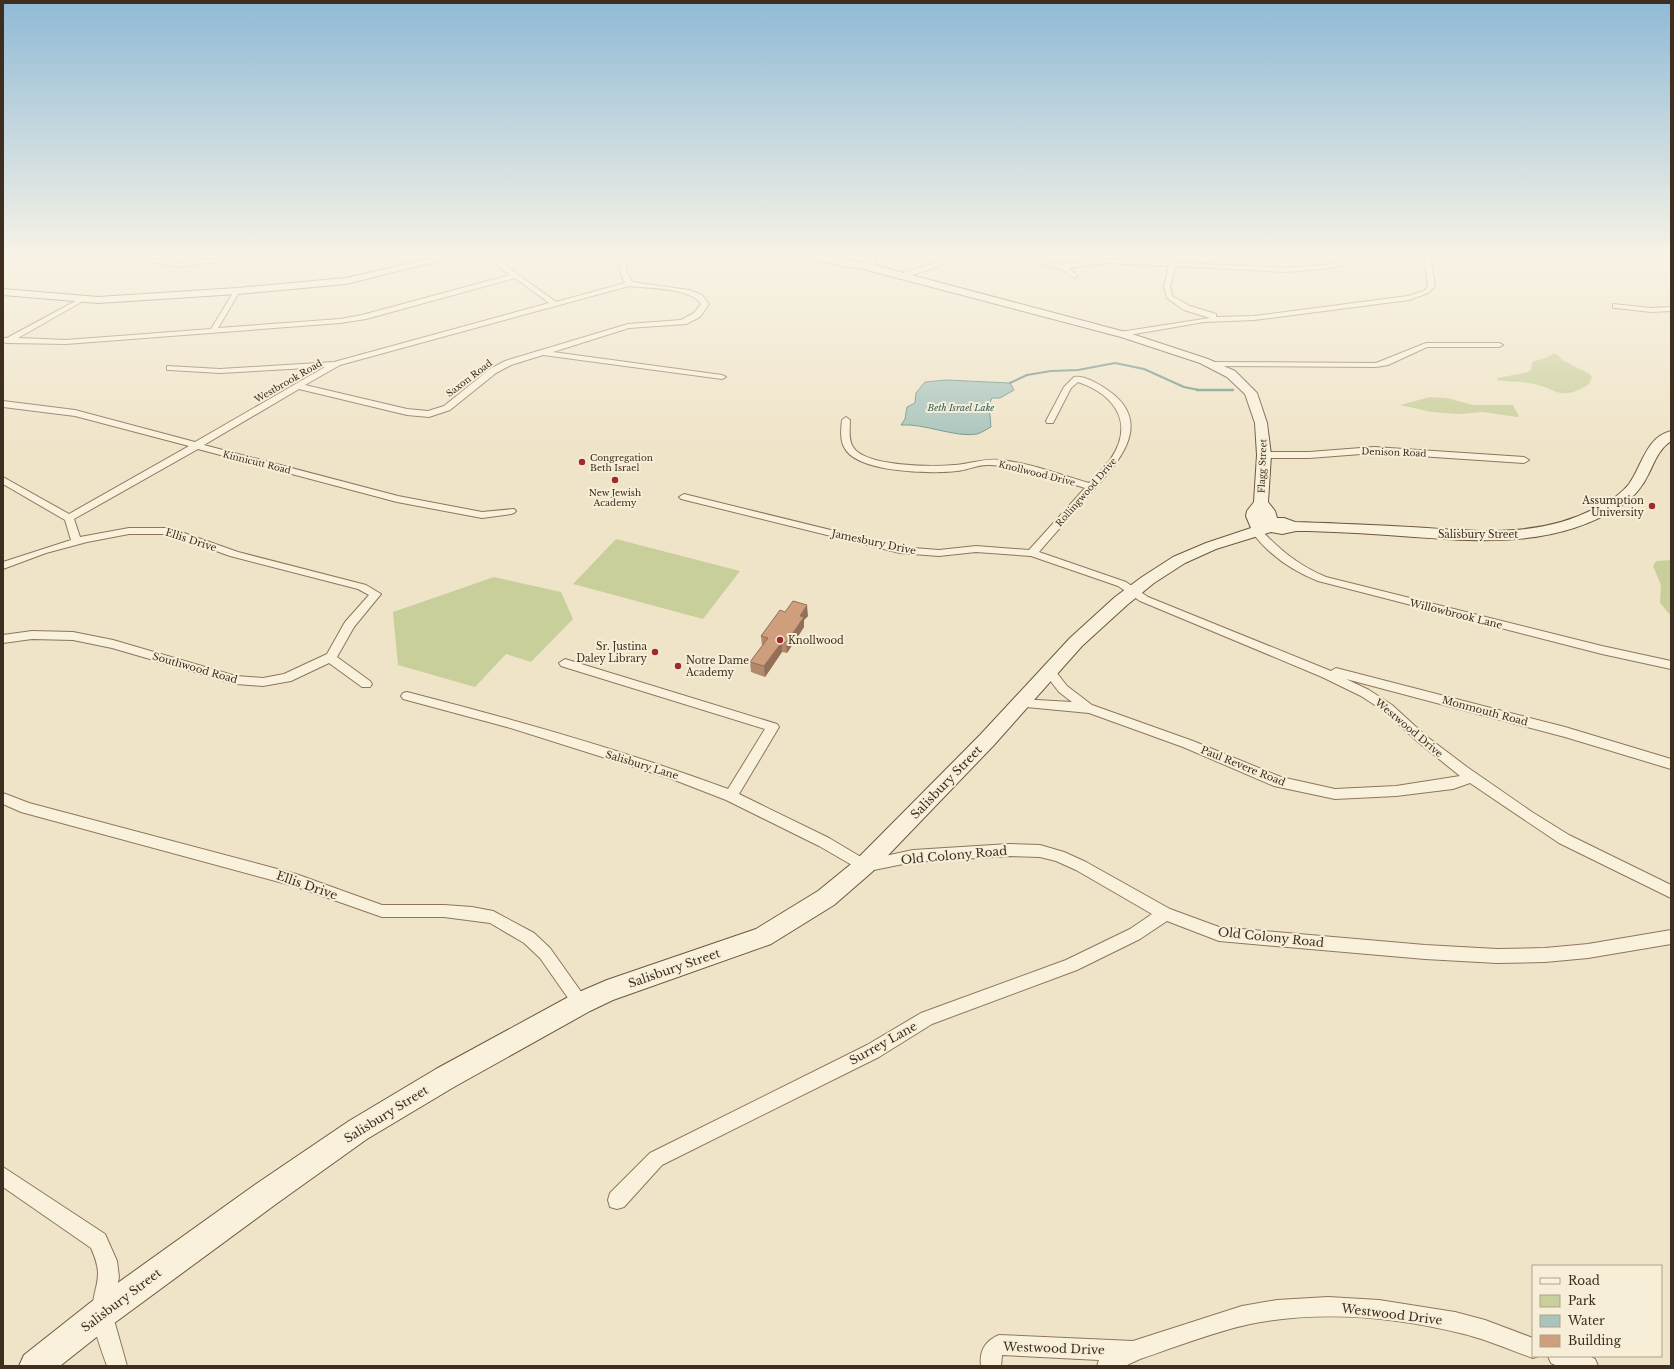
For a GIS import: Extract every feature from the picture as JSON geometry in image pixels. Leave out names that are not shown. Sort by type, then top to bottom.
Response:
[{"type":"main road","name":"Flagg Street","points":[[1072,321],[1122,334],[1211,364],[1235,378],[1251,394],[1261,423],[1264,455],[1261,502],[1254,510],[1254,516],[1262,529]]},
{"type":"main road","name":"Salisbury Street","points":[[35,1366],[102,1313],[358,1130],[496,1049],[580,1004],[607,991],[763,937],[826,898],[864,866],[987,740],[1081,637],[1133,592],[1179,560],[1211,546],[1262,529],[1273,522],[1284,522],[1293,526],[1490,536],[1527,534],[1559,528],[1596,514],[1627,493],[1635,485],[1644,470],[1652,451],[1671,435]]},
{"type":"street","points":[[4,341],[42,321]]},
{"type":"street","points":[[213,331],[219,321]]},
{"type":"street","points":[[4,341],[66,342],[324,321]]},
{"type":"street","name":"Westbrook Road","points":[[69,518],[114,494],[337,364],[494,321]]},
{"type":"street","name":"Saxon Road","points":[[299,386],[407,412],[430,414],[447,408],[502,366],[628,326],[685,321]]},
{"type":"street","points":[[1122,334],[1167,325],[1206,321]]},
{"type":"street","points":[[1211,364],[1376,364],[1385,363],[1426,345],[1500,345]]},
{"type":"street","points":[[541,353],[722,377]]},
{"type":"street","points":[[170,368],[220,371],[337,364]]},
{"type":"street","name":"Rollingwood Drive","points":[[1032,553],[1113,462],[1121,449],[1126,428],[1126,418],[1121,408],[1104,392],[1078,379],[1068,387],[1050,421]]},
{"type":"street","name":"Kinnicutt Road","points":[[3,404],[75,413],[397,499],[482,515],[512,511]]},
{"type":"street","name":"Knollwood Drive","points":[[846,420],[846,435],[850,450],[861,458],[898,467],[927,469],[959,468],[986,462],[1003,464],[1091,487]]},
{"type":"street","name":"Denison Road","points":[[1264,455],[1309,455],[1374,450],[1524,460]]},
{"type":"street","points":[[3,480],[69,518],[76,541]]},
{"type":"street","name":"Jamesbury Drive","points":[[684,497],[900,550],[939,553],[976,549],[1032,553],[1122,584],[1133,592]]},
{"type":"street","name":"Willowbrook Lane","points":[[1262,529],[1287,562],[1304,572],[1322,579],[1602,650],[1671,665]]},
{"type":"street","name":"Ellis Drive","points":[[3,566],[76,541],[148,530],[170,531],[234,554],[362,587],[376,594],[349,625],[331,657]]},
{"type":"street","name":"Westwood Drive","points":[[1133,592],[1144,599],[1339,680],[1377,700],[1471,778],[1564,839],[1671,892]]},
{"type":"street","name":"Southwood Road","points":[[3,639],[32,635],[54,635],[91,639],[236,680],[251,682],[263,682],[287,678],[331,657]]},
{"type":"street","points":[[331,657],[335,662],[366,684]]},
{"type":"street","points":[[565,662],[773,727],[730,796]]},
{"type":"street","name":"Monmouth Road","points":[[1298,662],[1565,732],[1671,764]]},
{"type":"street","name":"Paul Revere Road","points":[[1049,671],[1063,689],[1090,709]]},
{"type":"street","name":"Salisbury Lane","points":[[406,696],[508,723],[676,775],[730,796],[824,842],[864,866]]},
{"type":"street","name":"Paul Revere Road","points":[[1020,703],[1072,706],[1090,709],[1188,744],[1279,782],[1309,790],[1335,794],[1396,791],[1453,784],[1471,778]]},
{"type":"street","name":"Ellis Drive","points":[[3,798],[26,808],[296,880],[353,902],[382,911],[444,911],[472,913],[493,917],[529,938],[545,953],[580,1004]]},
{"type":"street","name":"Old Colony Road","points":[[864,866],[913,856],[1009,850],[1040,851],[1059,856],[1081,866],[1165,914],[1219,934],[1472,955],[1523,956],[1588,951],[1671,936]]},
{"type":"street","name":"Surrey Lane","points":[[617,1200],[656,1159],[873,1051],[927,1018],[1071,965],[1135,934],[1165,914]]},
{"type":"street","points":[[3,1176],[98,1241],[107,1261],[109,1277],[102,1313],[117,1366]]},
{"type":"street","name":"Westwood Drive","points":[[1107,1366],[1134,1351],[1224,1321],[1251,1314],[1318,1307],[1352,1307],[1457,1323],[1532,1348]]},
{"type":"street","name":"Westwood Drive","points":[[991,1366],[991,1354],[993,1348],[999,1345],[1134,1351]]},
{"type":"street","points":[[1561,1357],[1588,1366]]},
{"type":"green space","points":[[1555,353],[1564,361],[1590,374],[1592,377],[1589,384],[1579,390],[1570,393],[1563,393],[1524,382],[1497,380],[1498,378],[1528,372],[1531,370],[1532,362]]},
{"type":"green space","points":[[1430,397],[1447,398],[1473,405],[1513,405],[1519,416],[1517,417],[1483,412],[1459,414],[1431,412],[1400,405]]},
{"type":"green space","points":[[616,539],[740,571],[703,619],[573,584]]},
{"type":"green space","points":[[1671,560],[1671,616],[1660,603],[1661,585],[1653,566],[1656,561]]},
{"type":"green space","points":[[494,577],[561,592],[573,619],[531,662],[506,654],[475,687],[398,665],[393,612]]},
{"type":"water","name":"Beth Israel Lake","points":[[946,380],[1010,383],[1014,390],[1000,398],[992,398],[989,405],[991,427],[977,434],[959,434],[919,426],[901,425],[905,419],[907,407],[915,403],[916,393],[925,382]]},
{"type":"building","points":[[793,601],[807,605],[800,616],[804,617],[786,643],[782,642],[764,666],[750,662],[768,638],[761,636],[780,610],[785,612]]},
{"type":"waterway","points":[[1010,383],[1027,375],[1051,371],[1078,370],[1115,363],[1144,369],[1184,387],[1199,390]]},
{"type":"waterway","points":[[1199,390],[1233,390]]},
{"type":"place","name":"Congregation Beth Israel","points":[[582,462]]},
{"type":"place","name":"New Jewish Academy","points":[[615,480]]},
{"type":"place","name":"Assumption University","points":[[1652,506]]},
{"type":"place","name":"Knollwood","points":[[780,640]]},
{"type":"place","name":"Sr. Justina Daley Library","points":[[655,652]]},
{"type":"place","name":"Notre Dame Academy","points":[[678,666]]}]
